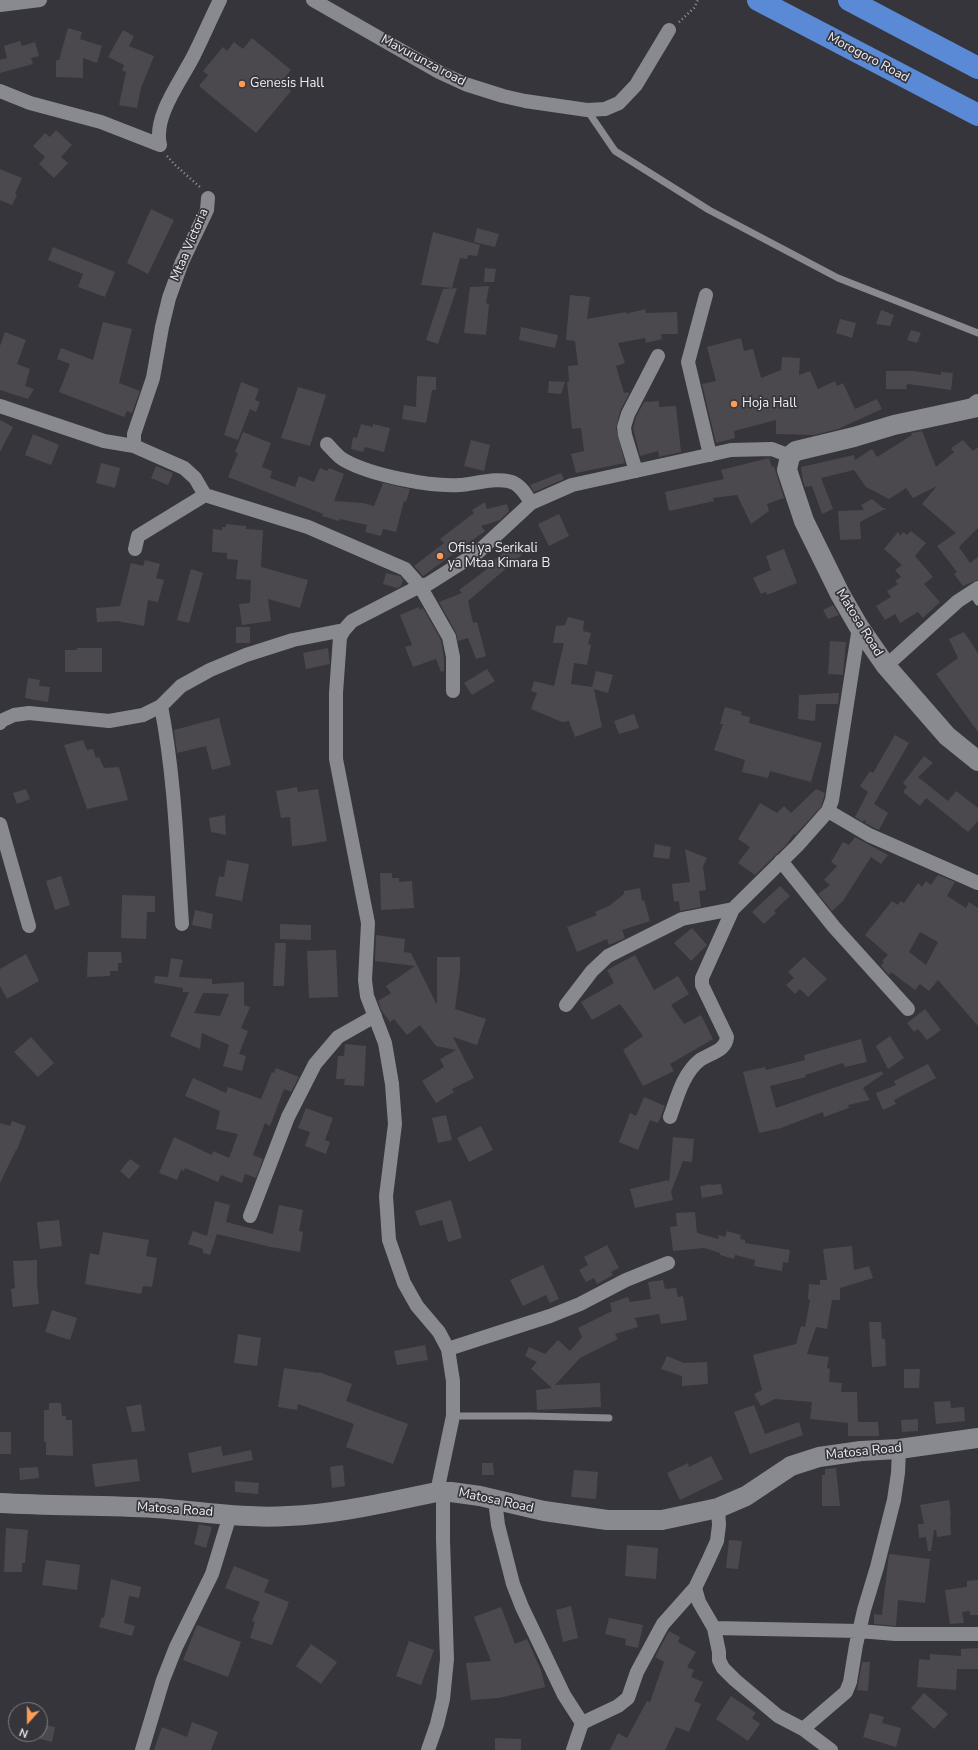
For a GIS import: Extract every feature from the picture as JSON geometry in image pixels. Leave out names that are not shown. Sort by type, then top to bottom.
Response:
[{"type":"highway","name":"Morogoro Road","points":[[758,0],[978,115]]},
{"type":"highway","points":[[849,0],[978,68]]},
{"type":"street","points":[[0,5],[40,0]]},
{"type":"street","points":[[160,145],[158,135],[160,122],[220,0]]},
{"type":"street","name":"Mavurunza road","points":[[313,0],[439,72],[465,84],[502,96],[524,101],[587,110],[605,109],[619,102],[636,85],[669,30]]},
{"type":"street","points":[[0,91],[30,103],[102,122],[160,145]]},
{"type":"street","name":"Mtaa Victoria","points":[[134,446],[134,434],[153,378],[169,298],[182,262],[207,210],[208,198]]},
{"type":"street","points":[[706,295],[688,362],[710,455]]},
{"type":"street","points":[[636,471],[624,427],[628,414],[658,356]]},
{"type":"street","points":[[428,1750],[437,1724],[443,1699],[448,1659],[440,1492],[453,1416],[453,1381],[448,1349],[439,1332],[417,1306],[404,1284],[389,1240],[386,1196],[395,1124],[392,1084],[386,1050],[367,996],[364,980],[368,923],[336,759],[336,693],[340,637],[344,630],[352,622],[420,586],[428,584],[477,553],[531,504],[572,485],[731,450],[772,449],[790,456],[796,452],[894,425],[973,408],[978,404]]},
{"type":"street","points":[[0,406],[104,441],[134,446],[184,468],[195,478],[205,495],[308,527],[388,560],[405,569],[420,586],[449,637],[453,657],[453,691]]},
{"type":"street","points":[[326,444],[342,460],[364,470],[428,483],[450,485],[497,481],[513,482],[521,488],[531,504]]},
{"type":"street","name":"Matosa Road","points":[[790,456],[787,470],[804,521],[840,594],[859,627],[886,666],[947,736],[978,761]]},
{"type":"street","points":[[135,549],[138,536],[170,518],[205,495]]},
{"type":"street","points":[[886,666],[958,601],[976,594]]},
{"type":"street","points":[[670,1117],[683,1083],[692,1068],[701,1060],[724,1047],[727,1042],[727,1037],[702,986],[702,978],[733,909],[798,846],[828,811],[832,800],[859,627]]},
{"type":"street","points":[[0,721],[14,715],[29,713],[110,721],[143,715],[162,706],[181,686],[210,670],[246,654],[293,640],[344,630]]},
{"type":"street","points":[[162,706],[168,738],[173,782],[182,924]]},
{"type":"street","points":[[828,811],[869,835],[978,883]]},
{"type":"street","points":[[0,824],[29,926]]},
{"type":"street","points":[[781,861],[834,927],[908,1009]]},
{"type":"street","points":[[566,1005],[592,971],[608,956],[682,920],[733,909]]},
{"type":"street","points":[[250,1216],[288,1117],[315,1064],[338,1037],[375,1016]]},
{"type":"street","points":[[448,1349],[550,1316],[580,1304],[626,1280],[668,1263]]},
{"type":"street","name":"Matosa Road","points":[[0,1503],[44,1506],[120,1506],[230,1515],[286,1517],[327,1514],[440,1492],[451,1492],[544,1511],[607,1520],[662,1520],[718,1508],[746,1496],[791,1466],[819,1457],[899,1449],[978,1438]]},
{"type":"street","points":[[803,1729],[846,1692],[850,1682],[859,1631],[894,1500],[898,1473],[899,1449]]},
{"type":"street","points":[[495,1500],[498,1525],[513,1584],[522,1607],[564,1695],[582,1723]]},
{"type":"street","points":[[573,1750],[582,1723],[618,1706],[628,1698],[638,1672],[658,1632],[694,1588],[717,1541],[720,1525],[718,1508]]},
{"type":"street","points":[[142,1750],[163,1680],[176,1647],[212,1574],[230,1515]]},
{"type":"street","points":[[694,1588],[699,1602],[714,1628],[719,1652],[719,1660],[723,1668],[778,1716],[803,1729],[831,1750]]},
{"type":"street","points":[[714,1628],[859,1631],[895,1634],[978,1634]]},
{"type":"lane","points":[[587,110],[615,151],[709,210],[838,278],[978,333]]},
{"type":"lane","points":[[453,1416],[609,1418]]},
{"type":"path","points":[[669,30],[694,8],[698,0]]},
{"type":"path","name":"Mtaa Victoria","points":[[160,145],[174,164],[206,192],[208,198]]},
{"type":"building","points":[[68,28],[82,32],[80,39],[102,46],[97,63],[83,58],[83,78],[56,77],[56,60],[59,60]]},
{"type":"building","points":[[123,30],[134,36],[129,46],[154,56],[141,88],[137,108],[119,105],[126,72],[122,70],[124,65],[108,57]]},
{"type":"building","name":"Genesis Hall","points":[[252,38],[291,70],[281,82],[291,91],[256,133],[199,86],[208,75],[203,71],[223,47],[227,51],[234,42],[243,49]]},
{"type":"building","points":[[20,41],[22,46],[35,42],[39,56],[31,58],[33,64],[0,73],[0,60],[7,58],[4,46]]},
{"type":"building","points":[[56,130],[72,145],[61,157],[68,163],[54,178],[39,164],[45,157],[33,146],[45,133],[50,137]]},
{"type":"building","points":[[0,169],[22,178],[15,194],[17,195],[12,205],[0,200]]},
{"type":"building","points":[[151,209],[174,220],[148,274],[127,263]]},
{"type":"building","points":[[477,228],[499,234],[495,247],[474,242]]},
{"type":"building","points":[[433,232],[480,245],[477,256],[468,255],[467,259],[460,258],[452,288],[421,285]]},
{"type":"building","points":[[53,247],[115,272],[105,297],[78,287],[83,274],[48,260]]},
{"type":"building","points":[[485,268],[496,269],[494,282],[484,282]]},
{"type":"building","points":[[489,286],[486,303],[489,304],[486,335],[464,333],[470,287]]},
{"type":"building","points":[[457,288],[438,344],[426,340],[443,289]]},
{"type":"building","points":[[570,295],[590,297],[587,319],[626,312],[626,314],[645,309],[646,313],[677,312],[678,334],[661,334],[662,339],[646,343],[645,338],[618,343],[625,363],[616,366],[624,393],[628,392],[629,394],[620,411],[616,428],[625,463],[576,473],[571,454],[584,451],[581,428],[572,429],[567,382],[569,382],[568,366],[578,365],[575,341],[566,340]]},
{"type":"building","points":[[881,310],[894,315],[890,326],[876,324]]},
{"type":"building","points":[[840,319],[856,323],[852,338],[836,333]]},
{"type":"building","points":[[103,322],[132,329],[119,383],[140,391],[132,413],[127,411],[124,417],[59,392],[70,364],[57,359],[61,348],[93,360]]},
{"type":"building","points":[[521,327],[558,335],[555,348],[519,340]]},
{"type":"building","points":[[911,330],[921,333],[917,343],[907,340]]},
{"type":"building","points":[[5,332],[26,340],[17,364],[30,369],[25,386],[34,389],[28,399],[0,390],[0,346]]},
{"type":"building","points":[[741,338],[744,351],[753,349],[761,378],[781,370],[782,357],[800,358],[799,375],[810,371],[818,389],[835,381],[837,386],[843,383],[855,409],[877,399],[882,409],[838,429],[814,435],[776,434],[776,420],[734,431],[735,438],[716,443],[702,384],[716,381],[707,347]]},
{"type":"building","points":[[886,371],[914,371],[941,375],[941,372],[953,373],[951,390],[908,384],[906,386],[907,389],[886,389]]},
{"type":"building","points":[[417,376],[436,377],[436,390],[432,390],[426,423],[402,419],[404,405],[416,407]]},
{"type":"building","points":[[549,381],[565,382],[561,394],[548,393]]},
{"type":"building","points":[[241,382],[259,389],[255,400],[260,402],[256,412],[250,409],[238,440],[224,435]]},
{"type":"building","points":[[298,387],[326,395],[310,446],[281,438]]},
{"type":"building","points":[[659,401],[659,407],[676,406],[681,452],[659,457],[658,451],[640,456],[633,428],[636,417],[644,402]]},
{"type":"building","points":[[0,420],[13,427],[0,452]]},
{"type":"building","points":[[361,424],[373,427],[373,424],[390,428],[384,452],[365,447],[363,452],[351,449],[353,437],[357,438]]},
{"type":"building","points":[[922,431],[936,467],[954,452],[951,448],[963,440],[973,451],[978,447],[978,528],[959,547],[970,563],[978,557],[978,580],[963,586],[954,574],[957,572],[937,546],[956,533],[922,504],[937,486],[913,498],[906,488],[889,499],[866,487],[854,470],[821,478],[833,509],[822,514],[812,486],[805,487],[803,481],[801,467],[854,455],[855,460],[872,449],[877,457],[912,435],[911,433]]},
{"type":"building","points":[[243,432],[271,443],[262,467],[272,471],[270,478],[295,487],[299,476],[314,482],[320,468],[327,471],[329,468],[344,474],[334,501],[363,503],[374,506],[383,483],[410,489],[406,502],[404,501],[396,532],[383,529],[381,536],[365,532],[367,525],[340,519],[339,521],[322,516],[323,514],[228,477],[238,453],[235,452]]},
{"type":"building","points":[[33,434],[59,445],[51,465],[25,455]]},
{"type":"building","points":[[471,440],[490,445],[484,471],[464,466]]},
{"type":"building","points":[[769,458],[772,467],[774,466],[784,498],[767,504],[769,511],[751,524],[737,495],[713,498],[714,501],[669,511],[665,492],[724,479],[721,470]]},
{"type":"building","points":[[101,463],[120,468],[115,488],[96,483]]},
{"type":"building","points":[[156,466],[173,473],[168,485],[151,478]]},
{"type":"building","points":[[561,473],[564,479],[534,492],[530,485]]},
{"type":"building","points":[[872,499],[883,508],[887,508],[860,522],[861,539],[840,540],[838,511],[864,510],[861,505]]},
{"type":"building","name":"Ofisi ya Serikali ya Mtaa Kimara B","points":[[485,502],[487,509],[507,504],[509,511],[500,520],[481,526],[485,531],[423,576],[414,566],[444,543],[440,539],[474,513],[472,510]]},
{"type":"building","points":[[559,514],[569,536],[549,546],[538,524]]},
{"type":"building","points":[[226,524],[246,526],[246,529],[263,530],[261,567],[308,580],[300,608],[268,599],[271,621],[242,625],[239,604],[250,603],[251,580],[236,579],[238,560],[227,559],[227,553],[212,552],[213,529],[222,530],[222,527],[226,527]]},
{"type":"building","points":[[911,531],[926,543],[915,556],[933,577],[924,584],[940,602],[923,618],[918,612],[900,623],[895,614],[885,620],[876,606],[891,597],[887,591],[898,584],[895,581],[901,577],[895,570],[902,565],[884,549],[898,532],[900,536],[903,532],[907,535]]},
{"type":"building","points":[[513,544],[522,555],[468,601],[473,623],[477,622],[486,656],[476,659],[468,638],[458,641],[456,633],[439,602],[462,593],[459,590],[495,563],[493,561]]},
{"type":"building","points":[[784,549],[797,583],[767,595],[766,592],[761,594],[753,578],[771,570],[766,556]]},
{"type":"building","points":[[145,560],[160,564],[156,578],[164,580],[158,602],[148,600],[144,626],[117,621],[97,622],[96,608],[120,606],[131,563],[143,566]]},
{"type":"building","points":[[191,569],[203,573],[189,623],[177,620]]},
{"type":"building","points":[[386,573],[400,576],[403,580],[401,586],[397,588],[383,584]]},
{"type":"building","points":[[833,605],[839,615],[828,619],[823,610]]},
{"type":"building","points":[[419,607],[420,610],[423,608],[441,640],[444,658],[444,671],[441,672],[436,659],[413,667],[405,647],[412,645],[400,615]]},
{"type":"building","points":[[568,617],[584,621],[583,631],[591,633],[588,644],[591,645],[587,665],[574,663],[571,684],[592,687],[596,671],[613,675],[608,693],[594,689],[602,727],[575,737],[569,721],[562,722],[531,709],[537,693],[531,691],[534,681],[554,686],[564,643],[553,643],[556,626],[565,625]]},
{"type":"building","points":[[236,627],[250,627],[250,643],[236,643]]},
{"type":"building","points":[[964,632],[978,653],[978,732],[936,674],[958,658],[949,639]]},
{"type":"building","points":[[830,641],[846,642],[843,675],[828,674]]},
{"type":"building","points":[[77,648],[102,648],[102,672],[65,672],[65,650],[77,650]]},
{"type":"building","points":[[328,648],[330,664],[306,669],[303,653]]},
{"type":"building","points":[[487,669],[495,681],[472,695],[464,683]]},
{"type":"building","points":[[28,678],[40,680],[39,686],[50,687],[48,702],[25,698]]},
{"type":"building","points":[[839,693],[838,704],[816,704],[815,721],[798,719],[799,695]]},
{"type":"building","points":[[725,707],[742,712],[741,715],[750,717],[749,723],[822,743],[811,782],[770,771],[768,778],[742,772],[745,760],[714,750],[723,724],[720,724]]},
{"type":"building","points":[[634,714],[639,728],[619,734],[614,721]]},
{"type":"building","points":[[219,718],[231,765],[212,770],[206,746],[177,753],[174,730]]},
{"type":"building","points":[[895,735],[909,743],[874,804],[888,813],[879,830],[865,823],[866,821],[864,820],[863,822],[855,817],[868,792],[860,786],[870,771],[873,773]]},
{"type":"building","points":[[83,740],[87,750],[93,749],[96,758],[99,757],[104,768],[119,767],[128,800],[87,809],[64,745]]},
{"type":"building","points":[[924,756],[933,763],[918,777],[948,801],[956,791],[978,808],[978,821],[968,832],[926,798],[920,806],[903,792],[907,787],[903,783]]},
{"type":"building","points":[[297,787],[298,792],[318,789],[327,841],[292,846],[290,817],[281,818],[276,791]]},
{"type":"building","points":[[26,789],[30,799],[17,804],[13,793]]},
{"type":"building","points":[[816,789],[825,793],[821,807],[795,835],[794,834],[785,846],[755,875],[738,863],[750,847],[738,839],[760,803],[777,813],[784,806],[791,813]]},
{"type":"building","points":[[225,815],[226,835],[211,832],[209,818]]},
{"type":"building","points":[[855,837],[888,855],[881,864],[871,857],[843,901],[832,911],[818,894],[830,885],[824,880],[837,866],[831,862],[843,842],[849,845]]},
{"type":"building","points":[[655,844],[671,847],[669,859],[653,857]]},
{"type":"building","points":[[685,849],[707,858],[703,866],[706,890],[699,891],[701,907],[680,911],[679,901],[674,902],[672,884],[690,882]]},
{"type":"building","points":[[227,860],[249,864],[242,901],[215,896],[219,876],[224,877]]},
{"type":"building","points":[[380,873],[392,873],[392,878],[399,878],[399,882],[412,881],[414,908],[381,910]]},
{"type":"building","points":[[938,875],[955,882],[947,896],[966,908],[969,902],[978,908],[978,1026],[938,980],[929,991],[920,984],[915,990],[891,972],[889,975],[881,966],[884,962],[882,961],[888,955],[865,935],[892,901],[898,905],[900,901],[904,903],[918,883],[922,887],[926,881],[931,885]],"holes":[[[920,932],[938,942],[926,965],[909,952]]]},
{"type":"building","points":[[61,876],[70,905],[55,910],[46,881]]},
{"type":"building","points":[[780,886],[790,896],[774,911],[776,913],[764,924],[752,912]]},
{"type":"building","points":[[640,888],[642,901],[644,900],[650,921],[622,930],[625,938],[609,945],[607,939],[577,952],[567,927],[597,915],[595,912],[609,906],[624,894],[624,891]]},
{"type":"building","points":[[122,895],[155,896],[155,912],[147,912],[146,939],[121,938]]},
{"type":"building","points":[[195,910],[213,914],[211,929],[192,925]]},
{"type":"building","points":[[280,924],[311,925],[311,940],[280,939]]},
{"type":"building","points":[[692,928],[707,945],[691,961],[674,943]]},
{"type":"building","points":[[376,935],[405,939],[404,952],[411,953],[437,1005],[437,957],[460,957],[460,971],[455,1009],[486,1019],[477,1045],[453,1037],[474,1078],[452,1089],[454,1092],[436,1103],[422,1081],[444,1067],[440,1059],[456,1050],[436,1046],[420,1025],[407,1035],[394,1019],[390,1022],[381,1010],[378,1001],[391,993],[386,986],[415,966],[375,961]]},
{"type":"building","points":[[275,943],[286,943],[284,986],[273,986]]},
{"type":"building","points":[[336,950],[338,997],[309,998],[307,951]]},
{"type":"building","points":[[88,952],[121,952],[122,963],[118,963],[118,971],[110,971],[110,976],[87,977]]},
{"type":"building","points":[[26,954],[39,981],[7,999],[0,986],[0,969]]},
{"type":"building","points":[[635,955],[654,990],[678,976],[689,994],[671,1005],[684,1024],[701,1015],[713,1039],[670,1064],[674,1071],[643,1086],[623,1050],[643,1036],[620,1004],[592,1020],[581,1002],[614,983],[607,970]]},
{"type":"building","points":[[804,957],[827,979],[808,997],[800,989],[795,994],[786,985],[794,978],[788,972]]},
{"type":"building","points":[[171,958],[183,960],[179,977],[212,979],[212,984],[244,982],[244,1005],[250,1007],[241,1028],[248,1031],[239,1054],[246,1056],[242,1071],[223,1066],[229,1045],[202,1033],[200,1049],[170,1036],[189,992],[183,992],[183,988],[154,983],[155,976],[168,977]],"holes":[[[203,993],[229,994],[220,1016],[194,1013]]]},
{"type":"building","points":[[925,1009],[941,1030],[927,1040],[918,1029],[914,1032],[907,1023]]},
{"type":"building","points":[[890,1036],[904,1058],[888,1069],[876,1046]]},
{"type":"building","points":[[31,1037],[54,1063],[38,1077],[14,1052]]},
{"type":"building","points":[[861,1039],[867,1062],[845,1067],[843,1063],[805,1075],[806,1077],[770,1086],[776,1108],[882,1071],[883,1074],[863,1088],[870,1100],[848,1105],[849,1108],[824,1117],[823,1112],[781,1128],[759,1133],[743,1072],[765,1067],[766,1070],[805,1060],[804,1055]]},
{"type":"building","points":[[345,1044],[366,1046],[364,1086],[344,1085],[345,1079],[336,1079],[338,1056],[344,1056]]},
{"type":"building","points":[[928,1064],[936,1078],[894,1100],[896,1104],[883,1110],[876,1093],[896,1085],[894,1081]]},
{"type":"building","points":[[276,1068],[299,1077],[291,1092],[284,1089],[270,1126],[265,1123],[253,1155],[263,1159],[256,1178],[245,1174],[242,1183],[221,1175],[218,1182],[185,1168],[184,1171],[181,1170],[177,1180],[159,1173],[174,1137],[212,1155],[213,1151],[229,1158],[238,1134],[216,1129],[220,1111],[185,1096],[193,1078],[226,1093],[228,1087],[261,1099],[272,1072],[274,1073]]},
{"type":"building","points":[[644,1097],[665,1106],[658,1123],[650,1120],[638,1150],[619,1142],[630,1113],[636,1116]]},
{"type":"building","points":[[306,1108],[333,1118],[325,1140],[330,1142],[326,1154],[305,1146],[310,1132],[298,1128]]},
{"type":"building","points":[[446,1115],[452,1140],[438,1143],[432,1118]]},
{"type":"building","points":[[12,1121],[26,1126],[17,1150],[0,1183],[0,1123],[10,1126]]},
{"type":"building","points":[[481,1126],[493,1150],[469,1162],[457,1138]]},
{"type":"building","points":[[673,1137],[694,1139],[692,1162],[683,1161],[671,1192],[673,1200],[635,1208],[630,1189],[668,1180],[669,1183]]},
{"type":"building","points":[[130,1159],[140,1166],[129,1179],[120,1171]]},
{"type":"building","points":[[721,1184],[723,1194],[702,1198],[700,1186]]},
{"type":"building","points":[[451,1200],[462,1238],[448,1242],[442,1220],[420,1226],[415,1211]]},
{"type":"building","points":[[215,1201],[230,1205],[226,1222],[273,1234],[279,1205],[303,1210],[299,1231],[303,1232],[300,1252],[271,1247],[217,1234],[210,1255],[203,1253],[203,1249],[188,1244],[193,1231],[207,1236]]},
{"type":"building","points":[[695,1212],[697,1233],[718,1239],[719,1235],[725,1237],[727,1231],[741,1235],[740,1239],[745,1240],[745,1243],[790,1250],[788,1263],[783,1262],[782,1271],[754,1266],[755,1260],[735,1255],[734,1259],[704,1248],[673,1251],[670,1227],[677,1226],[676,1213]]},
{"type":"building","points":[[59,1220],[62,1246],[40,1249],[37,1222]]},
{"type":"building","points":[[103,1232],[149,1240],[146,1256],[157,1258],[152,1287],[143,1286],[141,1294],[85,1284],[90,1253],[99,1255]]},
{"type":"building","points":[[607,1245],[619,1268],[611,1272],[613,1275],[597,1284],[594,1278],[586,1282],[579,1270],[588,1265],[584,1257]]},
{"type":"building","points":[[852,1246],[854,1270],[869,1266],[873,1278],[840,1288],[840,1300],[832,1300],[827,1329],[816,1327],[807,1354],[829,1357],[827,1368],[830,1369],[829,1382],[842,1383],[841,1392],[857,1392],[858,1422],[878,1422],[879,1436],[848,1436],[848,1423],[810,1419],[812,1402],[775,1399],[761,1406],[754,1394],[762,1390],[753,1355],[796,1344],[801,1326],[805,1327],[810,1300],[808,1299],[809,1284],[820,1285],[820,1280],[827,1280],[823,1249]]},
{"type":"building","points":[[37,1260],[39,1304],[13,1307],[11,1289],[15,1288],[13,1261]]},
{"type":"building","points":[[543,1265],[559,1299],[550,1303],[546,1295],[523,1306],[510,1280]]},
{"type":"building","points":[[663,1280],[665,1289],[676,1288],[678,1297],[683,1296],[687,1320],[661,1324],[659,1314],[635,1318],[638,1327],[615,1334],[618,1339],[580,1358],[555,1385],[600,1383],[601,1407],[537,1410],[536,1390],[552,1388],[531,1369],[537,1362],[525,1356],[529,1347],[545,1354],[558,1340],[570,1351],[582,1337],[578,1328],[612,1311],[610,1303],[628,1297],[630,1302],[651,1299],[648,1282]]},
{"type":"building","points":[[52,1310],[77,1318],[70,1340],[45,1332]]},
{"type":"building","points":[[869,1322],[881,1322],[882,1339],[885,1339],[886,1366],[872,1367]]},
{"type":"building","points":[[238,1334],[261,1338],[257,1366],[234,1363]]},
{"type":"building","points":[[425,1345],[428,1360],[397,1365],[394,1351]]},
{"type":"building","points":[[667,1356],[684,1363],[707,1362],[708,1384],[682,1386],[682,1376],[661,1369]]},
{"type":"building","points":[[284,1368],[319,1372],[352,1384],[346,1401],[408,1424],[393,1464],[346,1447],[354,1424],[298,1404],[297,1410],[278,1407]]},
{"type":"building","points":[[904,1369],[920,1369],[919,1388],[904,1388]]},
{"type":"building","points":[[950,1401],[951,1408],[964,1407],[965,1421],[936,1424],[934,1402]]},
{"type":"building","points":[[49,1403],[61,1403],[62,1416],[66,1416],[66,1420],[72,1420],[73,1456],[46,1455],[46,1442],[44,1442],[44,1410],[49,1410]]},
{"type":"building","points":[[141,1404],[145,1431],[132,1432],[126,1407]]},
{"type":"building","points":[[754,1405],[765,1434],[799,1422],[803,1435],[750,1454],[734,1412]]},
{"type":"building","points":[[918,1419],[918,1431],[902,1432],[901,1420]]},
{"type":"building","points":[[0,1432],[11,1432],[11,1454],[0,1454]]},
{"type":"building","points":[[221,1446],[223,1456],[251,1450],[253,1460],[192,1473],[188,1453]]},
{"type":"building","points":[[711,1456],[723,1479],[680,1500],[667,1473],[688,1463],[689,1467]]},
{"type":"building","points":[[137,1459],[140,1481],[95,1487],[92,1464]]},
{"type":"building","points":[[482,1463],[493,1463],[494,1475],[482,1475]]},
{"type":"building","points":[[343,1465],[345,1486],[332,1488],[330,1467]]},
{"type":"building","points":[[38,1467],[39,1478],[20,1480],[19,1468]]},
{"type":"building","points":[[836,1468],[840,1506],[822,1506],[822,1475],[825,1475],[825,1469]]},
{"type":"building","points":[[574,1470],[598,1472],[596,1499],[571,1497]]},
{"type":"building","points":[[235,1481],[259,1483],[258,1494],[235,1492]]},
{"type":"building","points":[[949,1500],[951,1535],[937,1537],[936,1530],[934,1530],[931,1551],[928,1551],[926,1537],[919,1538],[918,1524],[924,1524],[920,1505]]},
{"type":"building","points":[[199,1524],[212,1527],[206,1548],[194,1544]]},
{"type":"building","points":[[6,1528],[28,1530],[25,1563],[22,1563],[22,1572],[4,1572]]},
{"type":"building","points":[[729,1540],[742,1541],[738,1569],[726,1568]]},
{"type":"building","points":[[627,1545],[658,1548],[656,1579],[625,1576]]},
{"type":"building","points":[[889,1554],[930,1559],[925,1603],[898,1600],[896,1626],[874,1624],[874,1614],[882,1615]]},
{"type":"building","points":[[46,1560],[80,1565],[77,1590],[42,1585]]},
{"type":"building","points":[[234,1566],[269,1580],[264,1592],[289,1602],[272,1645],[250,1638],[255,1622],[252,1621],[260,1602],[225,1588]]},
{"type":"building","points":[[111,1579],[141,1587],[139,1598],[129,1596],[124,1623],[135,1626],[132,1636],[99,1627],[102,1617],[104,1618]]},
{"type":"building","points":[[978,1580],[978,1615],[970,1615],[970,1611],[962,1612],[964,1623],[950,1624],[945,1590],[967,1587],[967,1581]]},
{"type":"building","points":[[571,1606],[578,1638],[563,1642],[556,1610]]},
{"type":"building","points":[[501,1607],[515,1644],[527,1639],[541,1670],[545,1687],[499,1698],[471,1700],[466,1663],[491,1661],[474,1617]]},
{"type":"building","points":[[609,1618],[643,1625],[638,1648],[625,1645],[626,1639],[605,1634]]},
{"type":"building","points":[[197,1625],[241,1642],[228,1677],[183,1660]]},
{"type":"building","points":[[669,1631],[680,1637],[678,1642],[696,1652],[687,1667],[694,1670],[691,1677],[703,1682],[694,1701],[701,1704],[689,1732],[676,1727],[665,1750],[610,1750],[618,1733],[627,1738],[647,1701],[650,1702],[664,1662],[655,1657]]},
{"type":"building","points":[[409,1641],[434,1650],[421,1685],[396,1676]]},
{"type":"building","points":[[311,1644],[337,1662],[321,1684],[296,1666]]},
{"type":"building","points":[[978,1648],[978,1669],[957,1669],[956,1690],[917,1687],[919,1659],[930,1660],[930,1654],[961,1656],[961,1649]]},
{"type":"building","points":[[862,1662],[870,1662],[868,1691],[857,1690]]},
{"type":"building","points":[[924,1693],[948,1714],[934,1729],[911,1708]]},
{"type":"building","points":[[731,1696],[756,1713],[752,1718],[760,1724],[748,1741],[716,1719]]},
{"type":"building","points":[[870,1713],[884,1717],[882,1723],[901,1728],[896,1747],[863,1737]]},
{"type":"building","points":[[192,1722],[218,1732],[211,1750],[154,1750],[162,1727],[187,1737]]},
{"type":"building","points":[[48,1726],[55,1727],[52,1742],[48,1741]]},
{"type":"building","points":[[495,1738],[521,1739],[521,1750],[495,1750]]},
{"type":"place","name":"Genesis Hall","points":[[242,84]]},
{"type":"place","name":"Hoja Hall","points":[[734,404]]},
{"type":"place","name":"Ofisi ya Serikali ya Mtaa Kimara B","points":[[440,556]]}]
